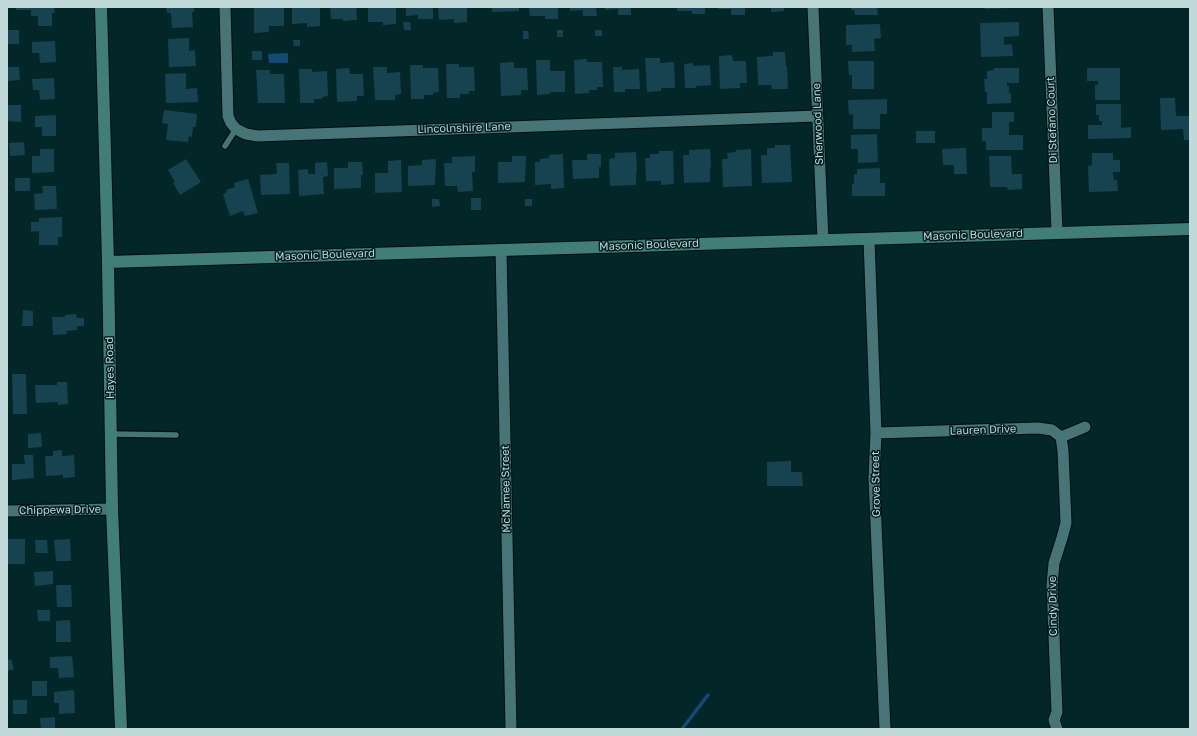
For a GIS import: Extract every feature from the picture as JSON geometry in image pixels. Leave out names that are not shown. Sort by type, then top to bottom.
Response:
[{"type":"street","name":"Hayes Road","points":[[101,7],[108,262],[112,509],[121,729]]},
{"type":"street","points":[[225,7],[228,116],[236,129]]},
{"type":"street","name":"Sherwood Lane","points":[[813,7],[823,240]]},
{"type":"street","name":"Di Stefano Court","points":[[1048,7],[1056,232]]},
{"type":"street","name":"Lincolnshire Lane","points":[[236,129],[246,134],[258,136],[818,116]]},
{"type":"street","name":"Masonic Boulevard","points":[[108,262],[1190,229]]},
{"type":"street","name":"Grove Street","points":[[869,239],[876,433],[874,478],[885,729]]},
{"type":"street","name":"McNamee Street","points":[[502,250],[511,729]]},
{"type":"street","points":[[1061,437],[1085,427]]},
{"type":"street","name":"Lauren Drive","points":[[876,433],[1038,428],[1052,430],[1061,437]]},
{"type":"street","name":"Cindy Drive","points":[[1056,729],[1054,720],[1057,712],[1052,584],[1054,563],[1066,522],[1061,437]]},
{"type":"street","name":"Chippewa Drive","points":[[7,511],[112,509]]},
{"type":"lane","points":[[224,146],[236,129]]},
{"type":"lane","points":[[111,434],[176,435]]},
{"type":"water","points":[[288,53],[288,63],[269,63],[268,54]]},
{"type":"building","points":[[16,7],[54,7],[55,13],[52,13],[52,26],[38,26],[38,16],[31,16],[31,10],[16,10]]},
{"type":"building","points":[[166,7],[194,7],[194,12],[192,12],[193,27],[172,28],[171,13],[167,13]]},
{"type":"building","points":[[254,7],[284,7],[284,26],[269,26],[269,32],[254,33]]},
{"type":"building","points":[[292,7],[320,7],[320,26],[307,27],[307,23],[292,24]]},
{"type":"building","points":[[330,7],[356,7],[357,20],[343,21],[343,19],[331,19]]},
{"type":"building","points":[[368,7],[396,7],[396,24],[383,25],[383,22],[368,22]]},
{"type":"building","points":[[406,7],[433,7],[433,19],[418,19],[418,15],[406,16]]},
{"type":"building","points":[[438,7],[467,7],[467,22],[454,23],[454,19],[439,20]]},
{"type":"building","points":[[492,7],[519,7],[519,11],[492,12]]},
{"type":"building","points":[[529,7],[558,7],[558,19],[545,19],[545,16],[530,16]]},
{"type":"building","points":[[570,7],[596,7],[597,16],[583,16],[583,10],[570,11]]},
{"type":"building","points":[[605,7],[631,7],[631,15],[618,15],[618,9],[605,10]]},
{"type":"building","points":[[677,7],[705,7],[705,14],[692,14],[692,11],[677,11]]},
{"type":"building","points":[[718,7],[745,7],[745,15],[731,15],[731,9],[718,9]]},
{"type":"building","points":[[771,7],[784,7],[784,11],[771,12]]},
{"type":"building","points":[[851,7],[877,7],[878,15],[855,15],[854,10],[851,10]]},
{"type":"building","points":[[985,7],[1009,7],[1009,8],[985,9]]},
{"type":"building","points":[[403,22],[410,22],[411,30],[404,30]]},
{"type":"building","points":[[1019,22],[1019,36],[1004,37],[1004,45],[1012,44],[1013,56],[981,57],[980,23]]},
{"type":"building","points":[[880,24],[881,38],[874,39],[875,51],[852,52],[852,45],[846,45],[846,25]]},
{"type":"building","points":[[7,30],[19,30],[19,44],[7,44]]},
{"type":"building","points":[[557,30],[563,30],[563,37],[557,37]]},
{"type":"building","points":[[595,30],[602,30],[602,36],[595,36]]},
{"type":"building","points":[[523,31],[528,31],[529,39],[523,39]]},
{"type":"building","points":[[189,38],[189,51],[195,50],[196,66],[169,67],[168,39]]},
{"type":"building","points":[[293,40],[300,40],[300,46],[294,46]]},
{"type":"building","points":[[55,41],[56,62],[40,63],[39,53],[32,53],[32,42]]},
{"type":"building","points":[[252,51],[262,51],[262,60],[252,60]]},
{"type":"building","points":[[773,52],[785,52],[788,89],[772,89],[771,85],[758,85],[757,57],[773,56]]},
{"type":"building","points":[[732,55],[733,61],[746,61],[747,83],[740,83],[740,88],[720,89],[719,56]]},
{"type":"building","points":[[645,58],[660,58],[660,63],[674,62],[675,88],[661,88],[661,91],[647,92]]},
{"type":"building","points":[[587,59],[587,62],[602,62],[603,87],[597,87],[597,90],[589,90],[589,93],[575,94],[574,60]]},
{"type":"building","points":[[536,60],[550,60],[550,71],[565,71],[565,92],[550,92],[550,94],[537,95]]},
{"type":"building","points":[[848,61],[874,61],[874,89],[852,89],[852,75],[849,75]]},
{"type":"building","points":[[514,62],[514,68],[527,68],[528,90],[521,90],[521,95],[501,96],[500,63]]},
{"type":"building","points":[[693,63],[693,66],[710,65],[711,85],[696,86],[696,88],[685,88],[684,64]]},
{"type":"building","points":[[446,64],[459,64],[459,67],[474,67],[475,91],[469,91],[469,94],[460,94],[460,98],[447,98]]},
{"type":"building","points":[[410,65],[423,65],[423,68],[438,68],[439,92],[433,93],[433,95],[424,95],[424,99],[411,99]]},
{"type":"building","points":[[7,67],[19,67],[20,80],[7,81]]},
{"type":"building","points":[[373,67],[387,67],[387,73],[400,72],[401,94],[395,95],[395,100],[375,100]]},
{"type":"building","points":[[613,67],[622,67],[622,70],[639,69],[640,89],[625,89],[625,92],[614,92]]},
{"type":"building","points":[[349,68],[350,74],[363,74],[364,96],[357,96],[357,101],[337,102],[336,69]]},
{"type":"building","points":[[994,68],[1019,68],[1019,83],[1007,83],[1007,86],[1009,86],[1009,93],[1011,93],[1011,103],[987,104],[987,92],[985,92],[984,79],[987,79],[987,71],[994,70]]},
{"type":"building","points":[[1087,68],[1120,68],[1120,100],[1095,100],[1095,85],[1098,85],[1098,81],[1087,81]]},
{"type":"building","points":[[299,69],[312,69],[312,72],[327,71],[328,96],[322,97],[322,99],[314,99],[314,103],[300,103]]},
{"type":"building","points":[[256,70],[270,70],[270,74],[284,74],[285,103],[258,103]]},
{"type":"building","points":[[186,73],[186,89],[197,88],[198,102],[166,103],[165,74]]},
{"type":"building","points":[[54,78],[55,99],[40,100],[39,90],[33,90],[32,79]]},
{"type":"building","points":[[1160,98],[1175,98],[1176,116],[1190,116],[1190,140],[1184,140],[1183,129],[1161,130]]},
{"type":"building","points":[[887,99],[887,114],[880,114],[880,129],[853,129],[853,114],[849,115],[848,100]]},
{"type":"building","points":[[1096,104],[1121,104],[1121,128],[1131,127],[1131,138],[1088,139],[1088,125],[1102,125],[1102,121],[1099,121],[1099,115],[1096,115]]},
{"type":"building","points":[[7,105],[21,105],[21,122],[7,121]]},
{"type":"building","points":[[164,110],[197,114],[196,127],[193,127],[192,137],[189,136],[188,142],[166,140],[168,124],[162,123]]},
{"type":"building","points":[[992,112],[1014,112],[1014,122],[1009,122],[1009,135],[1023,135],[1023,150],[986,150],[986,141],[982,141],[982,128],[992,128]]},
{"type":"building","points":[[56,115],[56,136],[42,136],[42,127],[35,127],[35,116]]},
{"type":"building","points":[[916,131],[935,131],[935,143],[916,143]]},
{"type":"building","points":[[877,134],[878,162],[858,163],[858,149],[851,149],[851,135]]},
{"type":"building","points":[[24,142],[25,155],[10,156],[9,143]]},
{"type":"building","points":[[775,145],[790,145],[792,182],[762,183],[761,155],[767,155],[767,148],[775,148]]},
{"type":"building","points":[[966,148],[967,174],[954,174],[954,165],[943,165],[942,149]]},
{"type":"building","points":[[40,149],[54,149],[54,172],[32,173],[32,156],[40,156]]},
{"type":"building","points":[[710,149],[710,182],[684,183],[683,155],[689,155],[689,150]]},
{"type":"building","points":[[751,149],[752,186],[723,187],[722,159],[728,159],[727,153],[736,152],[736,150]]},
{"type":"building","points":[[659,151],[673,151],[674,184],[661,185],[661,181],[646,181],[645,158],[650,158],[650,154],[659,154]]},
{"type":"building","points":[[636,152],[636,185],[610,186],[609,159],[615,158],[615,153]]},
{"type":"building","points":[[1092,153],[1113,153],[1113,160],[1120,160],[1120,172],[1113,172],[1114,180],[1117,180],[1118,191],[1089,192],[1088,166],[1092,165]]},
{"type":"building","points":[[563,154],[564,188],[551,189],[551,184],[535,185],[535,162],[540,162],[540,159],[549,158],[549,155]]},
{"type":"building","points":[[587,154],[601,154],[599,178],[573,179],[572,160],[587,160]]},
{"type":"building","points":[[475,156],[475,172],[472,172],[473,191],[458,192],[457,186],[445,186],[444,163],[452,163],[452,157]]},
{"type":"building","points":[[512,156],[526,156],[525,182],[498,183],[498,162],[512,162]]},
{"type":"building","points":[[989,156],[1011,156],[1012,174],[1022,174],[1022,189],[1008,190],[1007,187],[990,187]]},
{"type":"building","points":[[186,159],[201,182],[180,195],[168,170]]},
{"type":"building","points":[[436,159],[435,185],[408,186],[408,166],[422,165],[422,160]]},
{"type":"building","points":[[401,160],[402,192],[375,193],[375,173],[388,173],[388,161]]},
{"type":"building","points":[[327,162],[328,176],[323,177],[324,194],[299,196],[298,170],[308,169],[308,174],[315,174],[315,163]]},
{"type":"building","points":[[348,162],[362,162],[363,175],[361,175],[361,188],[334,189],[334,168],[348,168]]},
{"type":"building","points":[[276,163],[289,163],[290,194],[261,195],[260,175],[277,174]]},
{"type":"building","points":[[880,168],[880,183],[885,183],[885,196],[852,196],[852,184],[854,184],[854,174],[857,174],[857,169]]},
{"type":"building","points":[[15,178],[30,178],[30,191],[15,191]]},
{"type":"building","points":[[248,179],[258,213],[245,216],[243,211],[230,216],[223,194],[227,192],[226,190],[235,187],[234,183]]},
{"type":"building","points":[[42,186],[56,186],[57,209],[35,210],[34,194],[43,193]]},
{"type":"building","points":[[471,198],[481,198],[481,210],[471,210]]},
{"type":"building","points":[[432,199],[439,199],[440,206],[432,207]]},
{"type":"building","points":[[525,199],[532,199],[532,206],[525,206]]},
{"type":"building","points":[[62,217],[62,237],[58,237],[58,245],[39,245],[39,231],[31,232],[31,222],[39,222],[39,218]]},
{"type":"building","points":[[23,310],[33,311],[33,326],[22,326]]},
{"type":"building","points":[[76,314],[77,318],[84,318],[84,326],[77,326],[77,330],[67,331],[67,334],[53,335],[52,317],[65,317],[65,315]]},
{"type":"building","points":[[12,374],[26,374],[27,414],[13,414]]},
{"type":"building","points":[[57,382],[67,382],[68,404],[58,405],[58,402],[36,403],[35,385],[57,385]]},
{"type":"building","points":[[41,433],[42,447],[28,448],[28,434]]},
{"type":"building","points":[[62,450],[62,456],[74,455],[75,477],[63,478],[63,475],[46,476],[45,456],[53,456],[53,451]]},
{"type":"building","points":[[24,455],[33,455],[34,478],[12,480],[12,464],[25,464]]},
{"type":"building","points":[[791,461],[791,472],[802,472],[803,486],[767,486],[767,462]]},
{"type":"building","points":[[7,539],[25,539],[25,564],[7,564]]},
{"type":"building","points":[[70,539],[71,561],[56,561],[54,540]]},
{"type":"building","points":[[35,540],[47,540],[48,553],[36,553]]},
{"type":"building","points":[[53,571],[53,584],[35,586],[34,572]]},
{"type":"building","points":[[56,585],[71,585],[72,607],[57,607]]},
{"type":"building","points":[[37,610],[50,610],[50,621],[38,621]]},
{"type":"building","points":[[70,620],[71,642],[56,642],[56,621]]},
{"type":"building","points":[[72,656],[74,677],[59,678],[58,668],[50,668],[50,657]]},
{"type":"building","points":[[11,659],[14,669],[7,671],[7,660]]},
{"type":"building","points":[[32,681],[47,681],[47,696],[32,696]]},
{"type":"building","points":[[74,690],[75,713],[59,714],[59,703],[54,703],[54,692]]},
{"type":"building","points":[[13,700],[27,700],[27,714],[13,714]]},
{"type":"building","points":[[55,717],[55,729],[41,729],[40,718]]},
{"type":"waterway","points":[[682,729],[708,695]]}]
